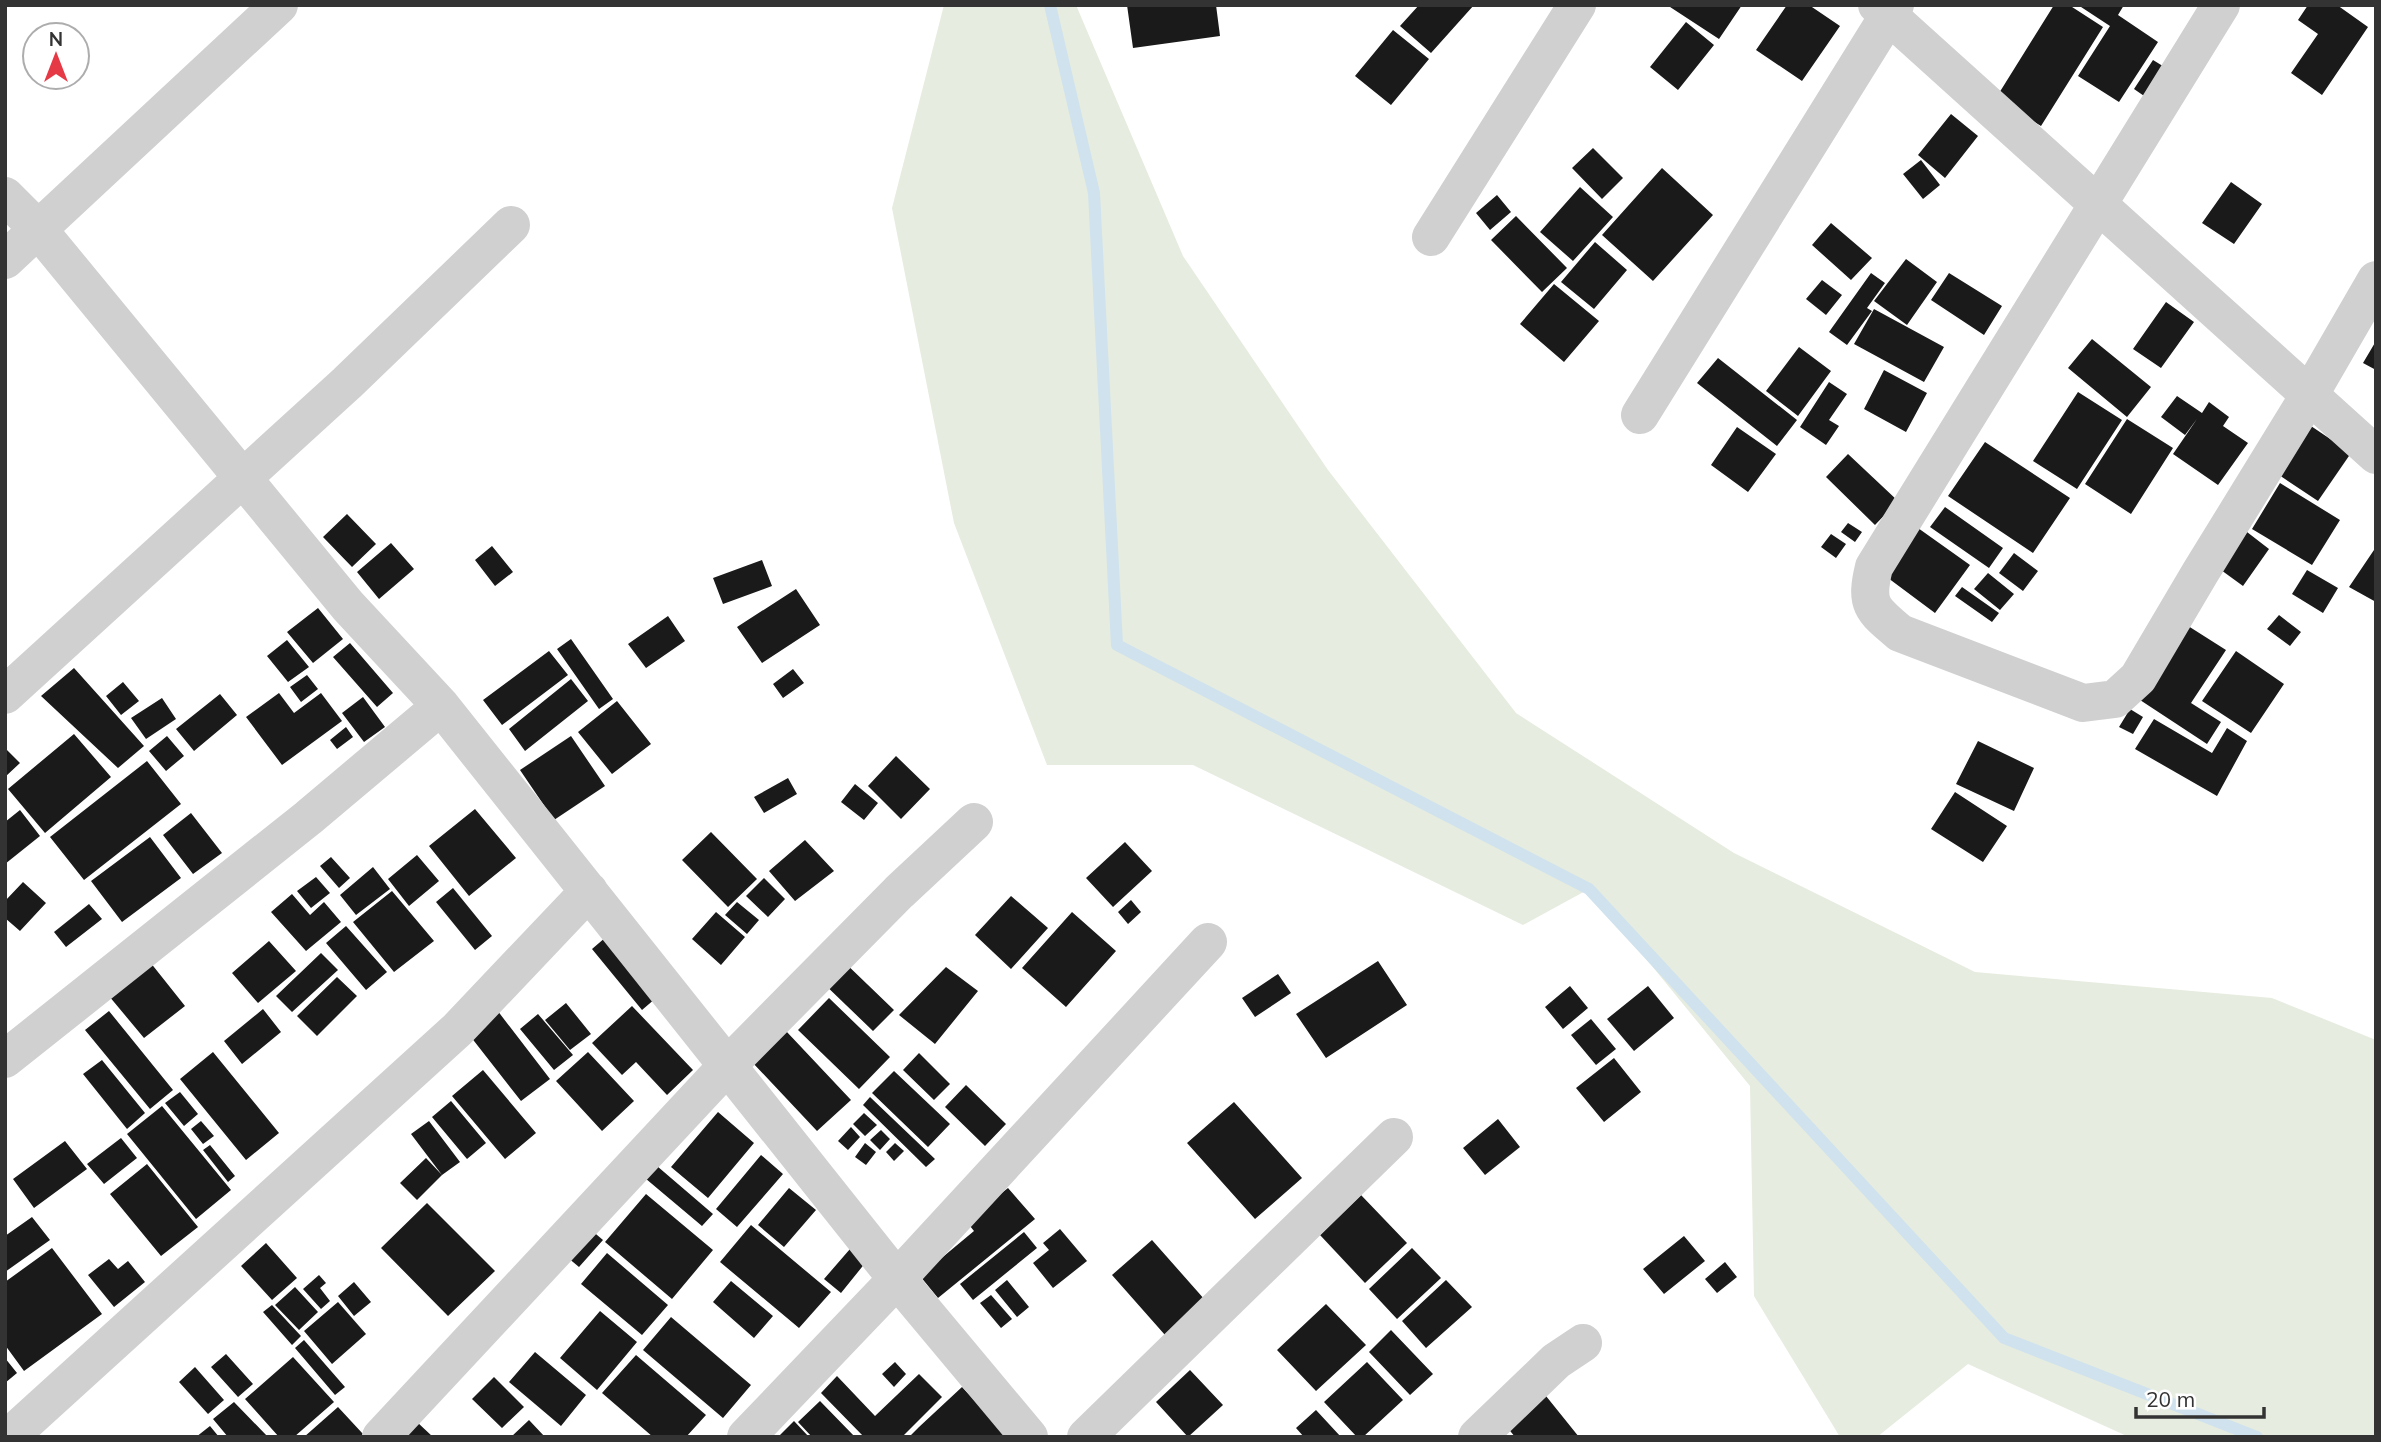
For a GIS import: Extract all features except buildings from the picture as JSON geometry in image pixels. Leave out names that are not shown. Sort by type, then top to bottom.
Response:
[{"type":"street","points":[[5,260],[279,5]]},
{"type":"street","points":[[1431,237],[1577,5]]},
{"type":"street","points":[[2221,5],[1874,567],[1868,593],[1877,615],[1900,633],[2083,703],[2115,699],[2138,678],[2311,394],[2376,280]]},
{"type":"street","points":[[1640,415],[1887,9],[2098,206],[2376,455]]},
{"type":"street","points":[[5,196],[37,228],[348,606],[441,706],[897,1279],[1029,1437]]},
{"type":"street","points":[[5,695],[347,383],[511,225]]},
{"type":"street","points":[[5,1059],[308,818],[441,706]]},
{"type":"street","points":[[381,1437],[727,1066],[899,892],[974,822]]},
{"type":"street","points":[[9,1437],[457,1030],[589,891]]},
{"type":"street","points":[[746,1437],[897,1279],[1208,942]]},
{"type":"street","points":[[1086,1437],[1394,1137]]},
{"type":"street","points":[[1477,1437],[1556,1361],[1583,1343]]},
{"type":"shaded area","points":[[944,5],[1076,5],[1183,256],[1328,470],[1516,713],[1734,853],[1975,972],[2272,998],[2376,1040],[2376,1437],[2129,1437],[1968,1364],[1877,1437],[1840,1437],[1754,1296],[1750,1086],[1589,889],[1523,925],[1193,765],[1047,765],[954,523],[892,208]]},
{"type":"waterway","points":[[1050,5],[1094,193],[1117,645],[1589,889],[2004,1338],[2257,1437]]}]
